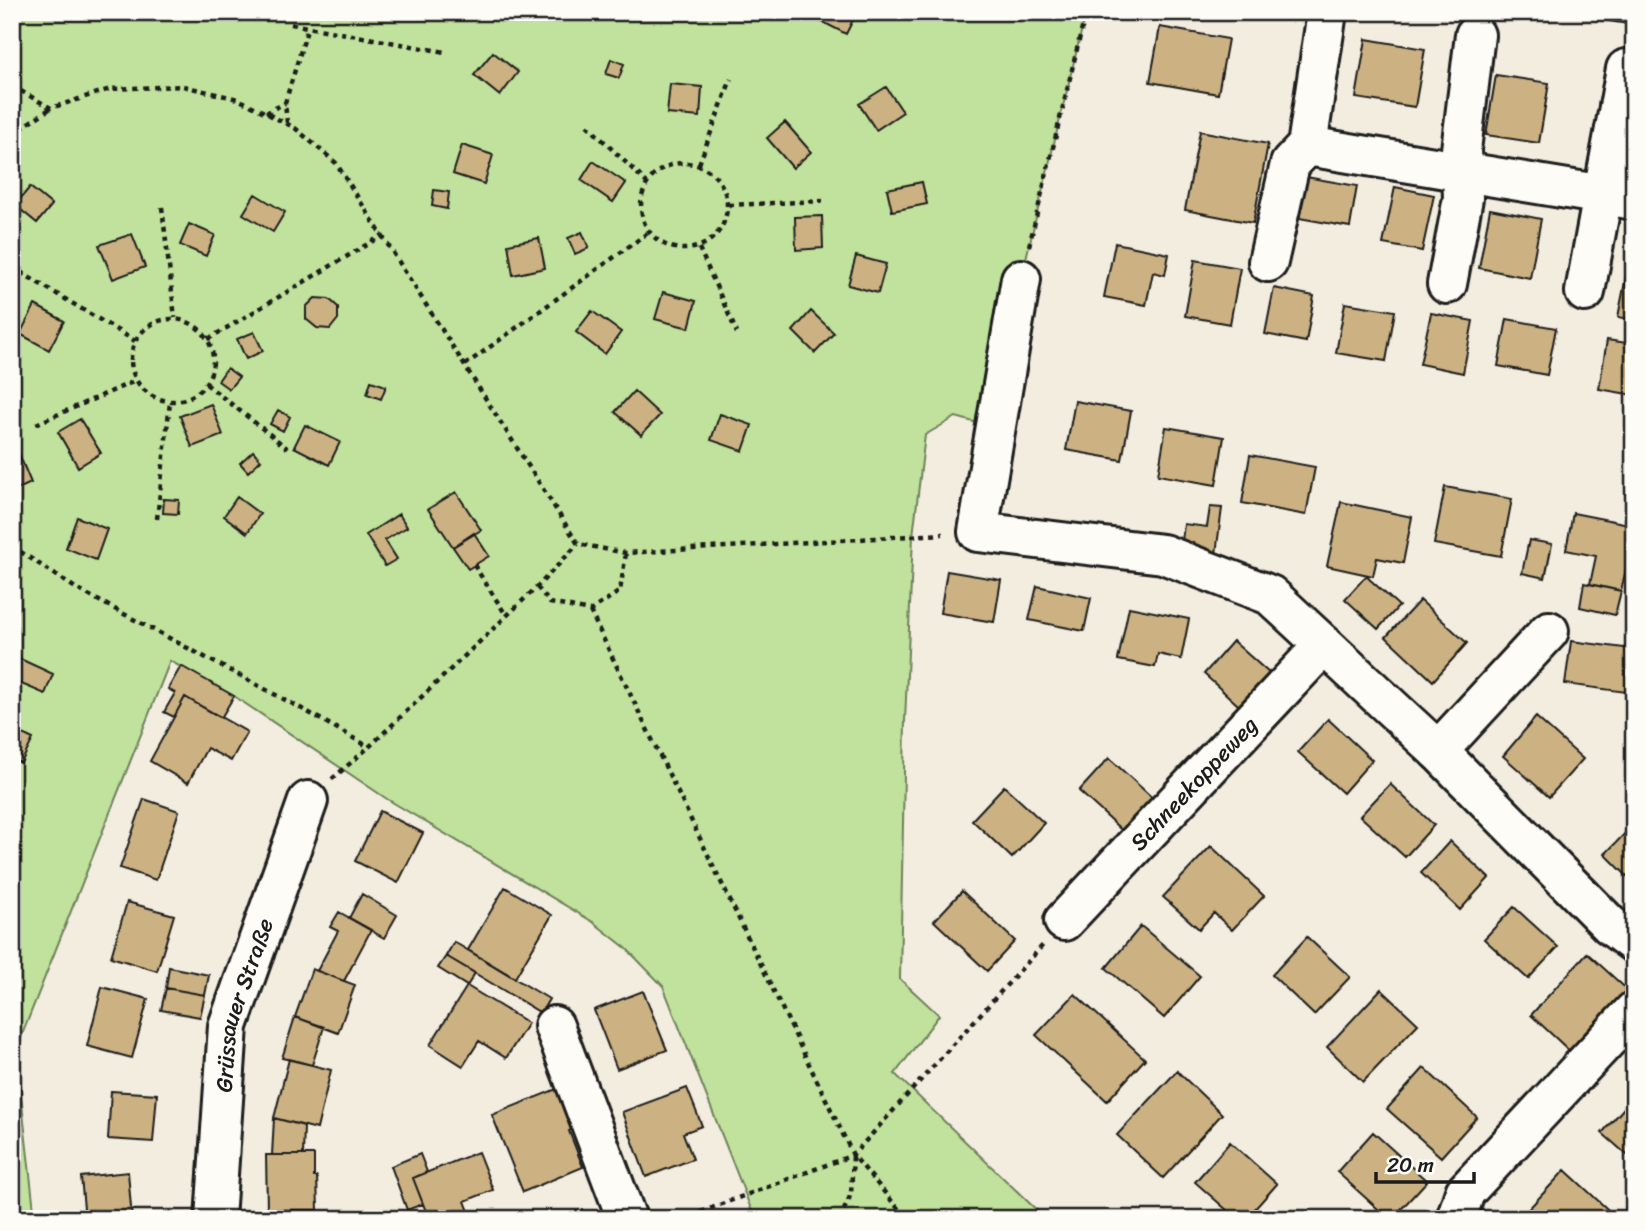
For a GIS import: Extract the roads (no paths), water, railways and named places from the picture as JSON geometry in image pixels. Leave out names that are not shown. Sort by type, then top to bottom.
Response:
[{"type":"street","points":[[1268,262],[1290,164],[1307,146],[1327,12]]},
{"type":"street","points":[[1447,284],[1463,198],[1461,150],[1475,36]]},
{"type":"street","points":[[1585,292],[1618,197],[1626,69]]},
{"type":"street","points":[[1307,146],[1618,197]]},
{"type":"street","points":[[1021,279],[978,532],[1163,554],[1270,595],[1438,751],[1610,925],[1634,943]]},
{"type":"street","points":[[1438,751],[1549,631]]},
{"type":"street","name":"Schneekoppeweg","points":[[1064,921],[1324,645]]},
{"type":"street","name":"Grüssauer Straße","points":[[215,1219],[228,1026],[308,801]]},
{"type":"street","points":[[1456,1219],[1465,1192],[1634,1011]]},
{"type":"street","points":[[554,1026],[627,1219]]}]
